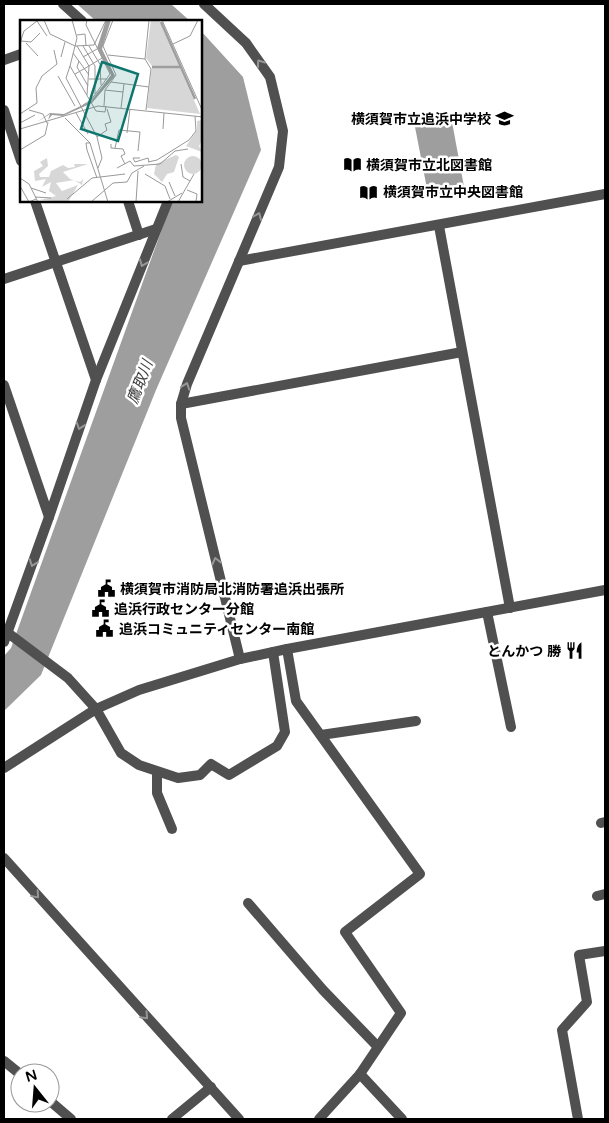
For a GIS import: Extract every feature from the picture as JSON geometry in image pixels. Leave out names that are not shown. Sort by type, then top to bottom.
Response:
[{"type":"street","points":[[63,4],[81,20]]},
{"type":"street","points":[[204,4],[246,43],[270,77],[283,131],[279,167],[187,384],[181,404],[180,418],[240,660]]},
{"type":"street","points":[[4,60],[20,54]]},
{"type":"street","points":[[4,110],[20,158]]},
{"type":"street","points":[[239,261],[439,226],[605,194]]},
{"type":"street","points":[[35,202],[96,380]]},
{"type":"street","points":[[128,202],[139,235]]},
{"type":"street","points":[[168,202],[96,380],[7,636],[68,678],[96,709],[121,753],[139,765],[178,778],[200,775],[211,764],[229,775],[277,746],[285,732],[273,652]]},
{"type":"street","points":[[439,226],[510,608]]},
{"type":"street","points":[[4,279],[156,229]]},
{"type":"street","points":[[181,404],[462,352]]},
{"type":"street","points":[[4,385],[49,517]]},
{"type":"street","points":[[4,768],[96,709],[139,690],[240,660],[288,649],[605,590]]},
{"type":"street","points":[[487,612],[511,727]]},
{"type":"street","points":[[288,649],[296,701],[420,874],[345,932],[401,1013],[377,1046],[360,1074],[319,1119]]},
{"type":"street","points":[[321,735],[416,721]]},
{"type":"street","points":[[157,772],[157,793],[172,829]]},
{"type":"street","points":[[4,858],[239,1119]]},
{"type":"street","points":[[248,903],[323,990],[377,1046]]},
{"type":"street","points":[[578,1119],[562,1030],[587,1002],[579,955],[605,951]]},
{"type":"street","points":[[360,1074],[402,1119]]},
{"type":"street","points":[[172,1119],[211,1087]]},
{"type":"street","points":[[60,1110],[71,1119]]},
{"type":"water","points":[[77,4],[171,4],[189,20],[95,20]]},
{"type":"water","name":"鷹取川","points":[[202,32],[243,77],[261,150],[156,390],[41,675],[4,711],[4,656],[11,648],[172,202],[202,202]]},
{"type":"water","points":[[452,122],[465,192],[429,199],[415,127]]},
{"type":"place","name":"横須賀市立追浜中学校","points":[[505,119]]},
{"type":"place","name":"横須賀市立北図書館","points":[[352,165]]},
{"type":"place","name":"横須賀市立中央図書館","points":[[369,192]]},
{"type":"place","name":"横須賀市消防局北消防署追浜出張所","points":[[106,589]]},
{"type":"place","name":"追浜行政センター分館","points":[[100,609]]},
{"type":"place","name":"追浜コミュニティセンター南館","points":[[105,629]]},
{"type":"place","name":"とんかつ 勝","points":[[575,651]]}]
